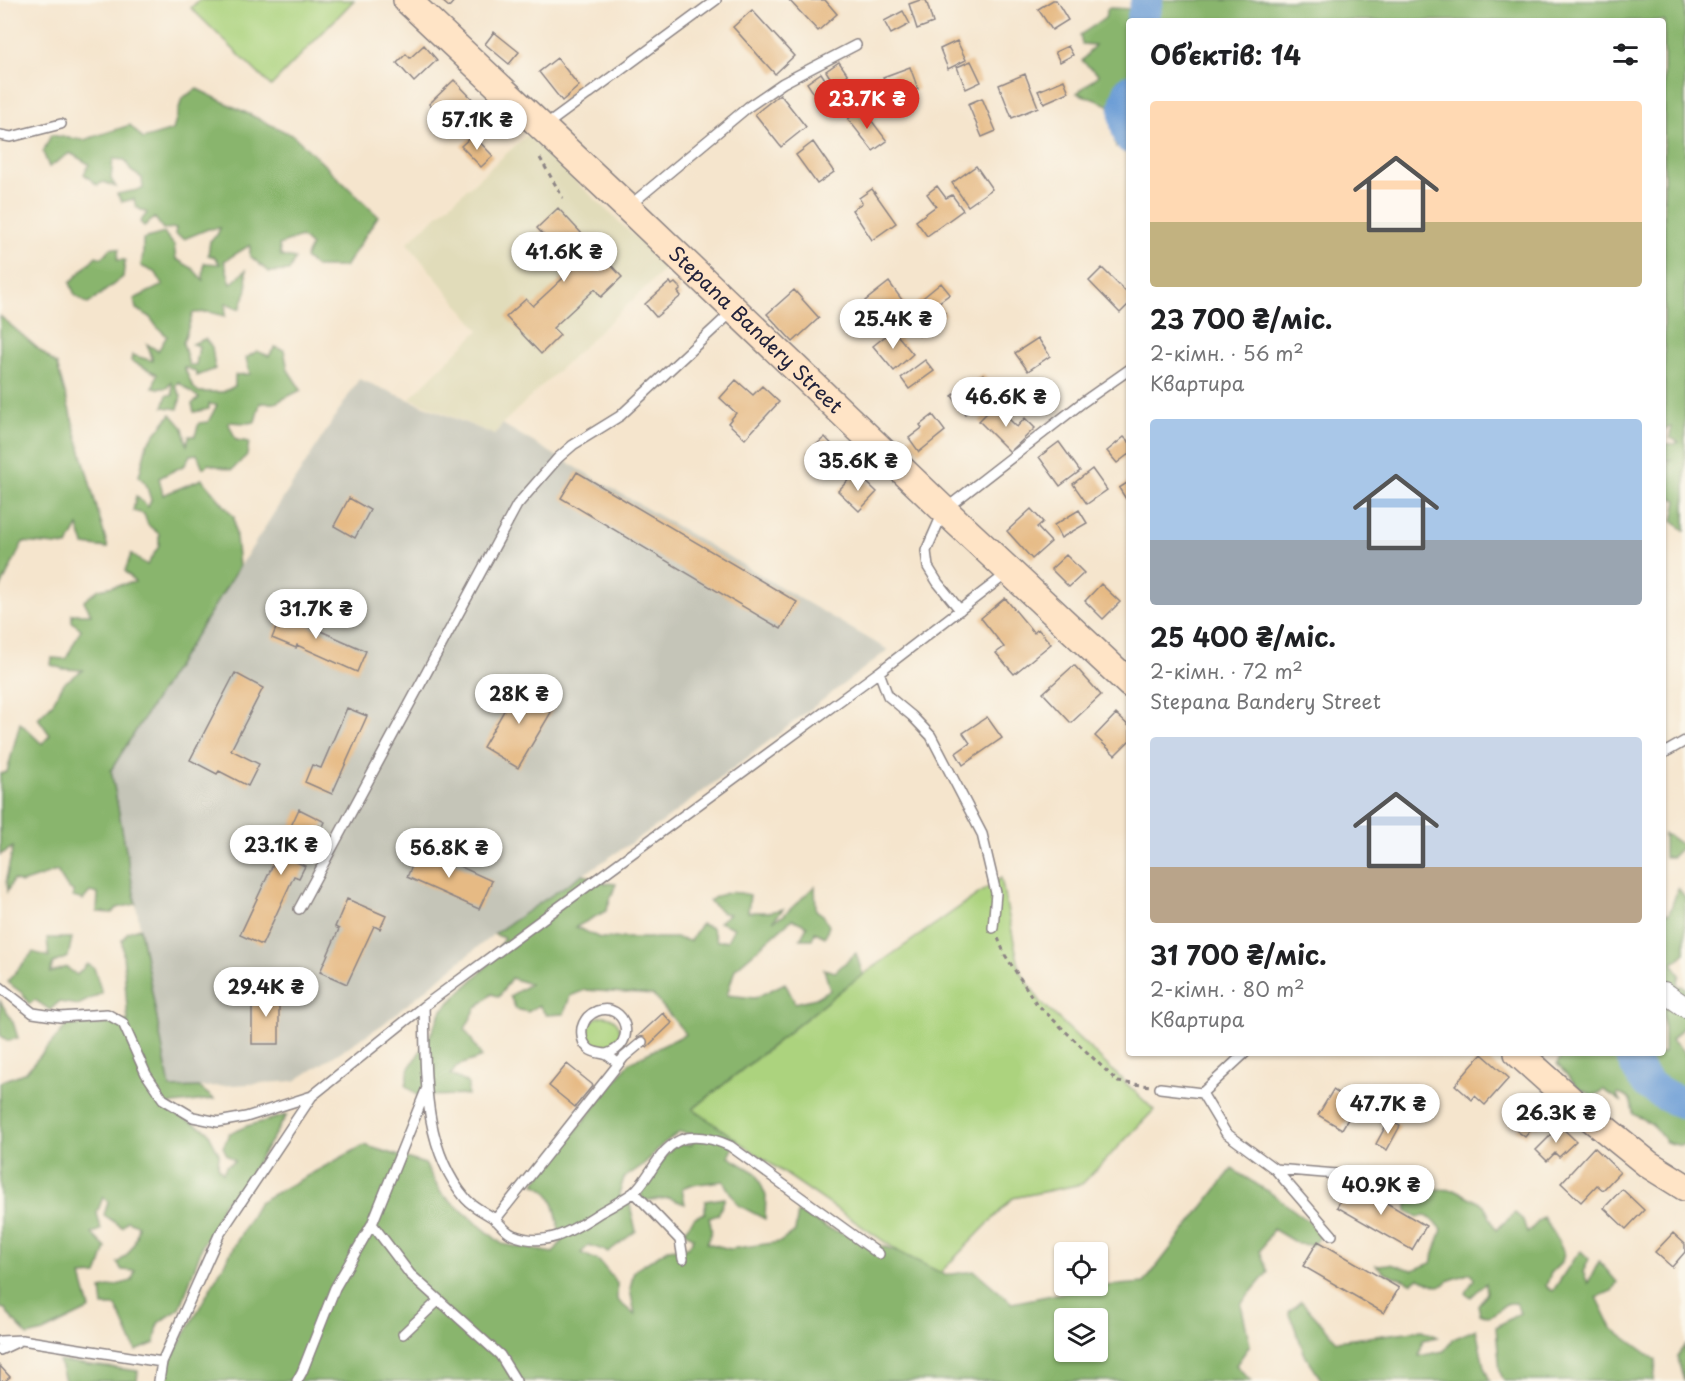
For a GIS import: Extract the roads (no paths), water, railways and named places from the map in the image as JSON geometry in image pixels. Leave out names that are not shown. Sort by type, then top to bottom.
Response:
[{"type":"main road","name":"Stepana Bandery Street","points":[[407,0],[1126,680]]},
{"type":"main road","points":[[1521,1056],[1585,1113],[1648,1164],[1685,1187]]},
{"type":"street","points":[[1666,993],[1685,1007]]},
{"type":"lane","points":[[543,127],[716,0]]},
{"type":"lane","points":[[627,207],[748,107],[783,83],[856,45]]},
{"type":"lane","points":[[0,135],[11,137],[61,124]]},
{"type":"lane","points":[[299,909],[517,505],[558,458],[573,445],[620,416],[735,309]]},
{"type":"lane","points":[[960,610],[928,567],[926,551],[944,510],[1083,402],[1126,372]]},
{"type":"lane","points":[[159,1381],[162,1362],[219,1235],[312,1096],[424,1006],[879,672],[1010,572]]},
{"type":"lane","points":[[879,672],[888,696],[931,736],[982,834],[996,893],[993,928]]},
{"type":"lane","points":[[1666,752],[1685,741]]},
{"type":"lane","points":[[0,987],[33,1012],[60,1017],[107,1014],[123,1023],[146,1074],[163,1099],[193,1117],[218,1122],[227,1121],[312,1096]]},
{"type":"lane","points":[[424,1006],[426,1090],[434,1137],[446,1169],[467,1200],[510,1234],[530,1240],[566,1233],[634,1192],[668,1148],[686,1138],[711,1138],[730,1146],[879,1254]]},
{"type":"lane","points":[[606,1054],[614,1052],[621,1046],[626,1030],[624,1021],[618,1014],[610,1010],[602,1010],[593,1012],[582,1025],[584,1042],[590,1049],[606,1054],[618,1064]]},
{"type":"lane","points":[[495,1220],[618,1064],[642,1042]]},
{"type":"lane","points":[[1202,1094],[1242,1056]]},
{"type":"lane","points":[[1160,1088],[1202,1094]]},
{"type":"lane","points":[[297,1381],[304,1377],[335,1288],[372,1224],[426,1090]]},
{"type":"lane","points":[[1202,1094],[1226,1133],[1275,1169],[1332,1234]]},
{"type":"lane","points":[[1275,1169],[1349,1175]]},
{"type":"lane","points":[[634,1192],[681,1240],[683,1259]]},
{"type":"lane","points":[[372,1224],[410,1274],[500,1355],[516,1381]]},
{"type":"lane","points":[[404,1334],[439,1300]]},
{"type":"lane","points":[[0,1341],[22,1340],[162,1362]]},
{"type":"lane","points":[[0,1350],[22,1340]]},
{"type":"waterway","points":[[1143,18],[1147,0]]},
{"type":"waterway","points":[[1126,102],[1126,126]]},
{"type":"waterway","points":[[1631,1056],[1640,1074],[1653,1088],[1685,1103]]}]
